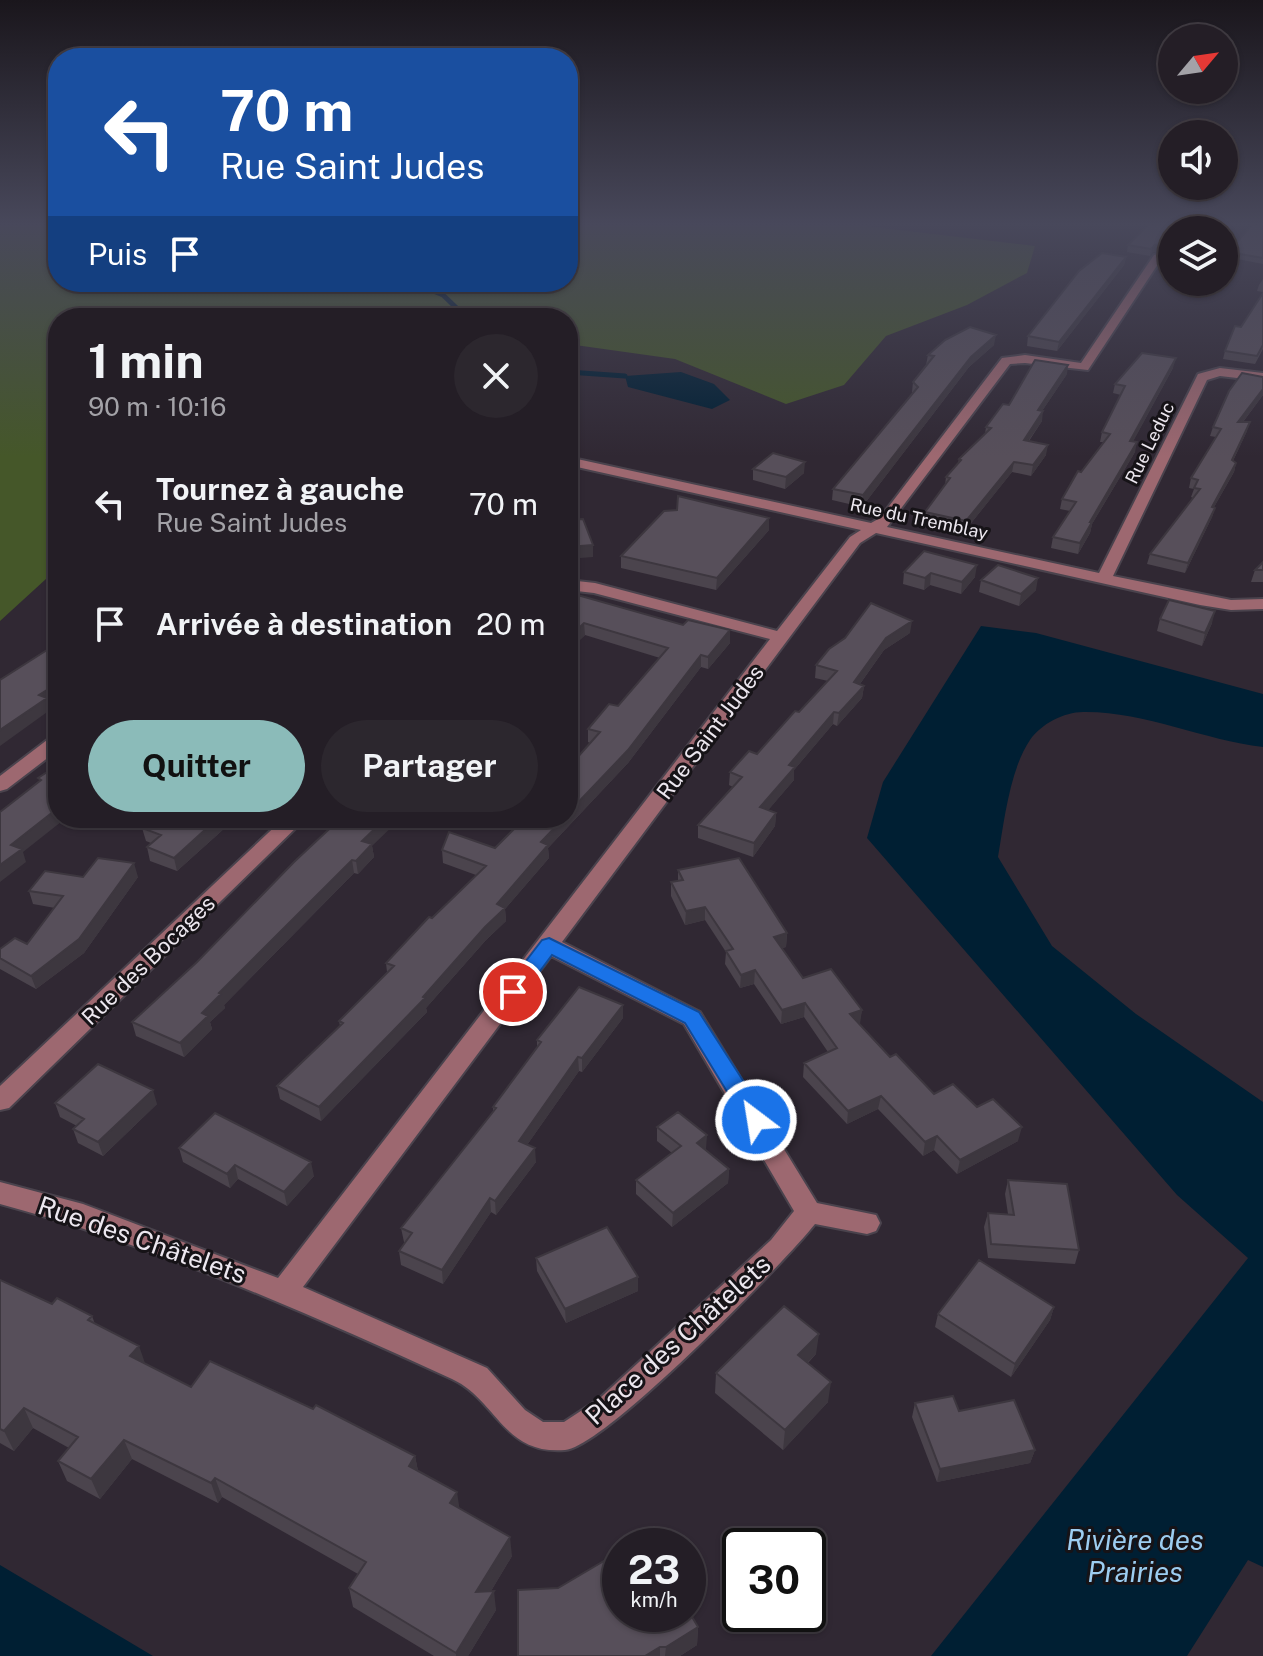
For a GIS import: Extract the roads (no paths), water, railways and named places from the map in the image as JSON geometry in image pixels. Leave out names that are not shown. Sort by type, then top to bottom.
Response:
[{"type":"street","name":"Rue Saint Judes","points":[[284,1291],[855,540],[885,521],[1006,361],[1025,359],[1084,367],[1127,302]]},
{"type":"street","name":"Rue Leduc","points":[[1103,580],[1202,377],[1220,372],[1263,377]]},
{"type":"street","name":"Rue du Tremblay","points":[[578,463],[1103,580],[1217,603],[1263,604]]},
{"type":"street","points":[[578,586],[781,637]]},
{"type":"street","points":[[0,785],[48,749]]},
{"type":"street","name":"Rue des Bocages","points":[[0,1101],[286,828]]},
{"type":"street","points":[[549,945],[692,1018],[809,1212],[867,1223]]},
{"type":"street","name":"Rue des Châtelets","points":[[0,1193],[83,1215],[284,1291]]},
{"type":"street","name":"Place des Châtelets","points":[[284,1291],[477,1377],[515,1420],[539,1436],[568,1436],[609,1409],[780,1248],[809,1212]]},
{"type":"water","points":[[681,372],[714,384],[730,400],[712,409],[628,387],[625,376]]},
{"type":"water","name":"Rivière des Prairies","points":[[981,626],[1036,633],[1263,694],[1263,747],[1106,713],[1076,713],[1047,724],[1030,740],[1017,766],[998,857],[1052,946],[1136,1014],[1263,1102],[1263,1567],[1248,1560],[1187,1656],[931,1656],[1248,1258],[1177,1195],[867,838],[883,782]]},
{"type":"water","points":[[0,1565],[153,1656],[0,1656]]},
{"type":"waterway","points":[[451,302],[457,308]]},
{"type":"waterway","points":[[578,373],[625,376]]}]
